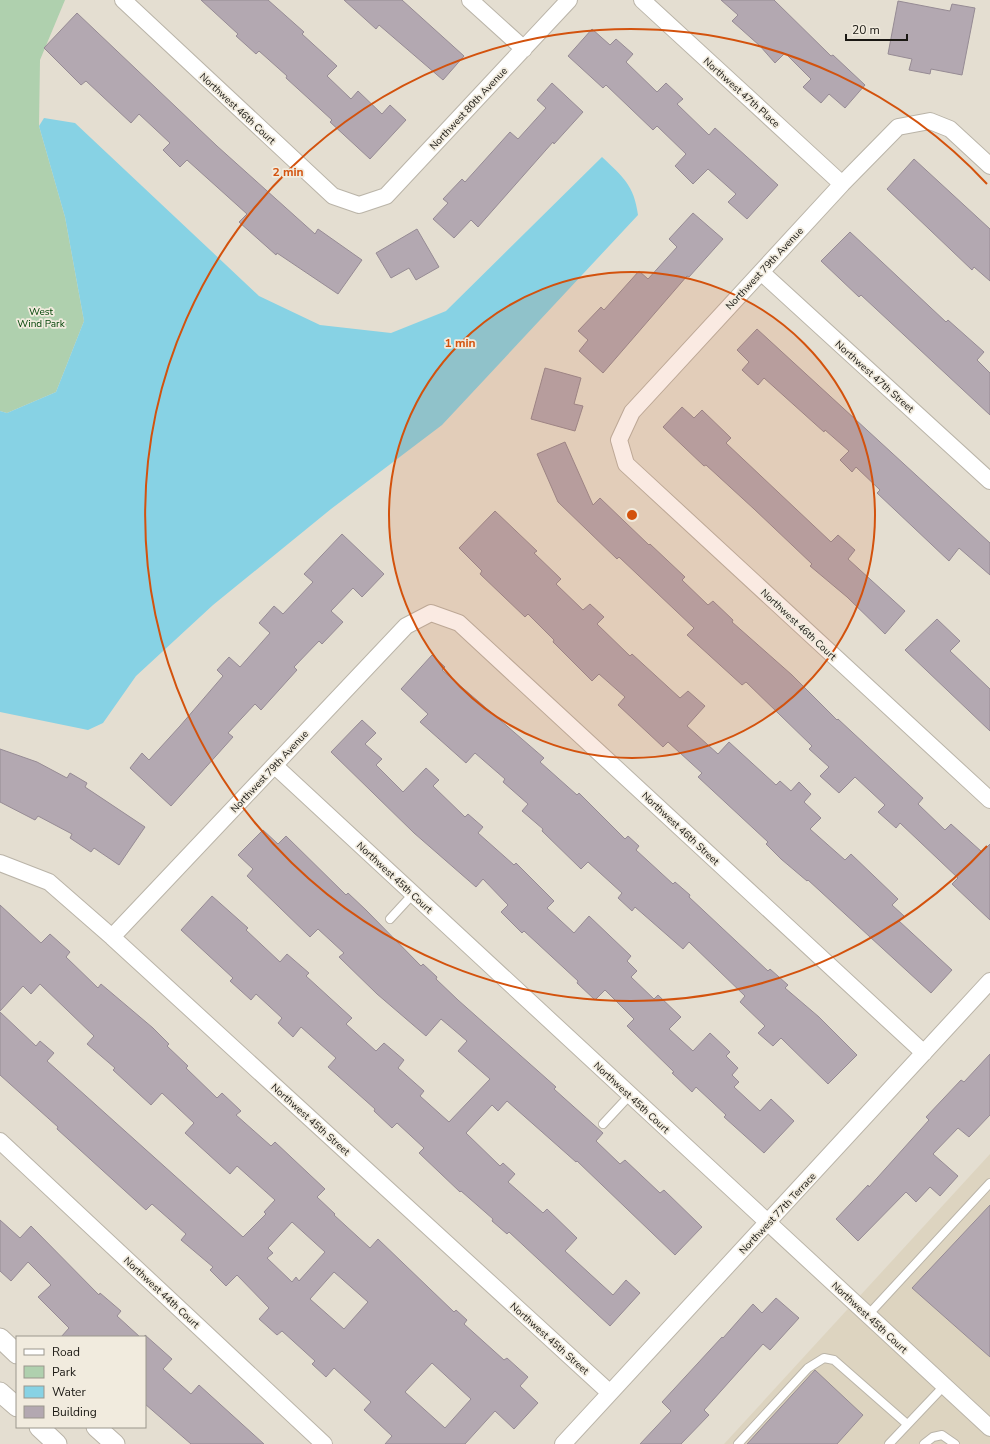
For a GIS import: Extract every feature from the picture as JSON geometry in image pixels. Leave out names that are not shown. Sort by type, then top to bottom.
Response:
[{"type":"street","name":"Northwest 46th Court","points":[[123,0],[333,196],[359,204]]},
{"type":"street","points":[[470,0],[524,49]]},
{"type":"street","name":"Northwest 80th Avenue","points":[[359,204],[386,196],[569,0]]},
{"type":"street","name":"Northwest 47th Place","points":[[642,0],[842,184]]},
{"type":"street","name":"Northwest 79th Avenue","points":[[619,440],[632,412],[842,184],[898,127],[930,121],[950,129],[990,166]]},
{"type":"street","name":"Northwest 47th Street","points":[[761,272],[990,481]]},
{"type":"street","name":"Northwest 46th Court","points":[[619,440],[626,464],[990,800]]},
{"type":"street","name":"Northwest 79th Avenue","points":[[112,937],[406,626],[431,613]]},
{"type":"street","name":"Northwest 46th Street","points":[[431,613],[459,623],[924,1053]]},
{"type":"street","name":"Northwest 45th Court","points":[[275,766],[990,1428]]},
{"type":"street","name":"Northwest 45th Street","points":[[0,863],[49,882],[112,937],[610,1393]]},
{"type":"street","name":"Northwest 77th Terrace","points":[[563,1444],[990,981]]},
{"type":"street","name":"Northwest 44th Court","points":[[0,1141],[324,1444]]},
{"type":"street","points":[[0,1338],[16,1353]]},
{"type":"street","points":[[0,1392],[16,1406]]},
{"type":"street","points":[[40,1428],[57,1444]]},
{"type":"street","points":[[97,1428],[114,1444]]},
{"type":"lane","points":[[390,919],[413,894]]},
{"type":"lane","points":[[603,1124],[630,1095]]},
{"type":"lane","points":[[868,1315],[990,1183]]},
{"type":"lane","points":[[738,1444],[808,1368],[824,1358],[834,1360],[907,1424]]},
{"type":"lane","points":[[889,1444],[944,1386]]},
{"type":"lane","points":[[924,1444],[933,1437],[942,1435],[955,1444]]},
{"type":"shaded area","points":[[990,1154],[990,1444],[724,1444]]},
{"type":"green space","name":"West Wind Park","points":[[0,0],[65,0],[40,60],[39,126],[65,217],[84,321],[56,392],[7,413],[0,411]]},
{"type":"water","points":[[44,118],[75,123],[259,296],[320,325],[391,333],[446,311],[602,157],[622,176],[626,182],[634,196],[638,215],[442,425],[331,509],[213,605],[136,676],[103,723],[88,730],[0,712],[0,411],[7,413],[56,392],[84,321],[65,217],[39,126]]},
{"type":"building","points":[[201,0],[268,0],[304,32],[302,34],[337,66],[327,76],[351,99],[358,91],[382,114],[390,105],[406,120],[370,159],[330,122],[332,120],[286,78],[287,76],[259,51],[256,54],[236,36],[238,34]]},
{"type":"building","points":[[344,0],[402,0],[464,56],[443,80],[379,25],[376,29]]},
{"type":"building","points":[[721,0],[774,0],[831,56],[833,55],[865,85],[845,108],[829,94],[821,103],[803,87],[811,79],[785,53],[775,63],[760,46],[732,21],[738,15]]},
{"type":"building","points":[[898,1],[950,11],[952,4],[975,8],[962,75],[931,69],[930,74],[909,70],[912,59],[888,54]]},
{"type":"building","points":[[77,13],[217,146],[315,234],[318,229],[362,260],[338,294],[277,253],[276,255],[239,222],[247,214],[187,160],[180,167],[163,150],[170,143],[139,114],[131,123],[86,81],[81,85],[44,48]]},
{"type":"building","points":[[592,29],[610,45],[616,39],[633,54],[626,62],[657,92],[666,83],[683,99],[677,104],[709,135],[715,128],[778,185],[747,219],[728,202],[736,194],[708,169],[693,184],[675,166],[686,154],[657,126],[653,130],[606,85],[603,88],[568,56]]},
{"type":"building","points":[[552,83],[583,112],[554,144],[553,142],[478,227],[471,220],[454,238],[433,219],[448,203],[443,199],[462,179],[465,182],[510,132],[518,139],[546,108],[537,100]]},
{"type":"building","points":[[914,159],[990,229],[990,281],[974,267],[972,270],[887,189]]},
{"type":"building","points":[[693,213],[723,239],[689,277],[687,276],[603,373],[579,351],[588,340],[578,331],[601,307],[604,310],[639,271],[648,279],[677,247],[669,239]]},
{"type":"building","points":[[417,229],[439,267],[416,280],[409,268],[391,278],[376,253]]},
{"type":"building","points":[[850,232],[946,322],[948,320],[984,352],[977,360],[990,373],[990,415],[861,295],[859,297],[821,261]]},
{"type":"building","points":[[757,329],[990,543],[990,575],[959,548],[949,561],[877,493],[880,490],[856,467],[852,472],[840,460],[849,451],[825,430],[824,432],[764,378],[758,385],[742,370],[749,362],[737,350]]},
{"type":"building","points":[[545,368],[581,378],[574,404],[583,406],[575,431],[531,419]]},
{"type":"building","points":[[682,407],[694,418],[702,410],[731,438],[726,443],[831,542],[838,535],[855,550],[848,559],[905,611],[885,634],[847,597],[810,566],[812,564],[754,509],[706,465],[704,466],[663,427]]},
{"type":"building","points":[[565,442],[593,505],[600,498],[685,577],[682,580],[708,605],[713,601],[733,620],[732,622],[792,675],[837,720],[838,719],[923,798],[918,804],[945,830],[951,824],[982,852],[990,844],[990,920],[952,884],[958,878],[900,823],[896,828],[878,812],[885,805],[855,777],[839,793],[820,776],[829,767],[809,749],[812,746],[746,682],[742,685],[687,635],[694,628],[619,557],[617,559],[558,502],[537,454]]},
{"type":"building","points":[[495,511],[537,551],[534,553],[561,579],[556,584],[583,610],[590,604],[604,617],[597,624],[630,656],[632,654],[680,698],[688,691],[705,706],[687,726],[718,754],[729,742],[776,785],[780,781],[791,791],[799,782],[811,794],[804,802],[821,818],[810,829],[845,860],[851,854],[898,899],[892,905],[904,916],[899,921],[952,970],[931,993],[808,880],[807,881],[781,859],[766,844],[768,842],[698,777],[702,773],[668,742],[663,747],[618,705],[625,697],[599,674],[592,681],[553,642],[554,640],[528,614],[525,617],[480,574],[482,571],[459,548]]},
{"type":"building","points":[[342,534],[384,574],[362,597],[353,588],[331,611],[343,622],[322,644],[319,641],[294,667],[297,670],[261,710],[255,704],[228,733],[233,737],[171,806],[130,768],[142,753],[149,760],[180,726],[223,676],[217,670],[229,657],[240,667],[270,633],[259,623],[274,606],[283,614],[313,582],[304,574]]},
{"type":"building","points":[[937,619],[960,641],[950,651],[990,689],[990,731],[905,650]]},
{"type":"building","points":[[432,655],[445,667],[442,670],[544,758],[540,762],[577,795],[579,793],[625,839],[628,836],[639,846],[636,850],[673,884],[675,882],[690,895],[689,897],[768,971],[770,969],[788,985],[785,988],[819,1017],[857,1055],[828,1084],[781,1038],[773,1046],[758,1033],[765,1026],[740,1002],[745,996],[689,942],[683,949],[635,907],[632,911],[618,898],[622,893],[588,862],[581,869],[542,831],[543,829],[522,811],[528,804],[503,782],[505,779],[475,753],[466,763],[420,722],[428,714],[401,689]]},
{"type":"building","points":[[362,720],[376,733],[365,744],[382,759],[376,765],[403,792],[426,768],[439,780],[433,786],[465,817],[468,814],[483,827],[478,833],[514,865],[516,863],[554,901],[547,908],[574,933],[589,916],[631,956],[627,961],[637,971],[631,977],[654,999],[658,995],[681,1017],[669,1029],[693,1051],[710,1033],[730,1052],[726,1056],[738,1068],[732,1075],[739,1082],[734,1087],[760,1111],[771,1099],[794,1121],[764,1153],[724,1117],[726,1115],[696,1087],[692,1092],[672,1073],[674,1072],[627,1026],[634,1019],[605,990],[595,1000],[577,983],[578,981],[524,931],[522,933],[501,912],[508,905],[483,879],[476,887],[414,833],[331,752]]},
{"type":"building","points":[[0,749],[37,762],[67,778],[70,773],[87,783],[85,787],[145,827],[119,865],[94,848],[91,852],[70,838],[72,834],[38,816],[35,820],[0,802]]},
{"type":"building","points":[[263,830],[278,844],[286,836],[346,895],[348,893],[366,910],[421,966],[423,964],[458,1000],[556,1087],[554,1089],[603,1133],[596,1141],[620,1164],[625,1160],[660,1193],[664,1190],[702,1227],[675,1255],[577,1161],[576,1162],[507,1101],[498,1111],[492,1105],[466,1133],[500,1166],[503,1163],[515,1174],[508,1182],[543,1213],[547,1209],[577,1238],[565,1251],[613,1295],[626,1280],[640,1293],[610,1326],[509,1232],[507,1234],[492,1221],[493,1219],[461,1191],[460,1192],[419,1153],[424,1148],[397,1123],[392,1128],[374,1111],[375,1109],[328,1067],[336,1058],[301,1027],[293,1037],[278,1023],[282,1018],[256,994],[251,1000],[230,981],[233,978],[181,930],[212,896],[248,928],[246,930],[280,962],[287,954],[309,973],[306,976],[352,1018],[346,1024],[376,1051],[384,1043],[404,1060],[398,1068],[424,1091],[420,1096],[449,1122],[490,1079],[458,1051],[467,1041],[441,1019],[426,1036],[377,994],[339,957],[344,953],[318,929],[310,937],[247,876],[253,869],[238,855]]},
{"type":"building","points":[[0,905],[41,943],[50,934],[70,952],[66,957],[98,988],[101,984],[153,1028],[169,1044],[167,1046],[188,1066],[186,1068],[217,1098],[222,1093],[241,1111],[236,1115],[271,1146],[275,1142],[325,1189],[317,1197],[335,1214],[334,1215],[370,1248],[378,1239],[454,1312],[456,1310],[467,1320],[464,1324],[504,1360],[507,1358],[528,1377],[520,1386],[538,1403],[514,1429],[495,1411],[465,1444],[385,1444],[392,1436],[364,1410],[371,1402],[334,1368],[326,1377],[312,1364],[315,1361],[282,1331],[277,1335],[259,1319],[269,1308],[237,1275],[226,1286],[210,1270],[213,1267],[181,1240],[186,1234],[152,1204],[146,1210],[0,1075],[0,1012],[36,1046],[40,1041],[54,1053],[47,1061],[243,1237],[266,1214],[264,1212],[275,1200],[237,1166],[230,1174],[185,1133],[194,1123],[162,1093],[151,1105],[113,1070],[115,1068],[87,1044],[94,1036],[40,984],[31,994],[23,986],[0,1011]],"holes":[[[292,1222],[325,1252],[299,1281],[296,1277],[292,1282],[267,1258],[273,1253],[268,1248]],[[334,1272],[368,1302],[344,1329],[310,1299]],[[432,1363],[471,1399],[445,1428],[405,1392]]]},
{"type":"building","points":[[990,1054],[990,1115],[969,1137],[958,1128],[933,1154],[958,1176],[940,1196],[930,1187],[916,1202],[906,1192],[858,1241],[836,1219],[868,1185],[869,1187],[929,1120],[926,1117],[961,1080],[964,1082]]},
{"type":"building","points":[[990,1205],[990,1357],[912,1288]]},
{"type":"building","points":[[0,1220],[20,1238],[31,1226],[99,1295],[100,1293],[121,1311],[117,1316],[139,1336],[62,1336],[69,1328],[38,1297],[51,1285],[28,1262],[11,1281],[0,1271]]},
{"type":"building","points":[[776,1298],[799,1318],[770,1350],[763,1344],[704,1410],[709,1415],[681,1444],[640,1444],[671,1411],[662,1402],[722,1337],[723,1338],[753,1304],[762,1313]]},
{"type":"building","points":[[145,1336],[172,1359],[163,1369],[191,1394],[199,1385],[264,1444],[191,1444],[146,1405]]},
{"type":"building","points":[[815,1370],[863,1415],[837,1444],[747,1444]]}]
